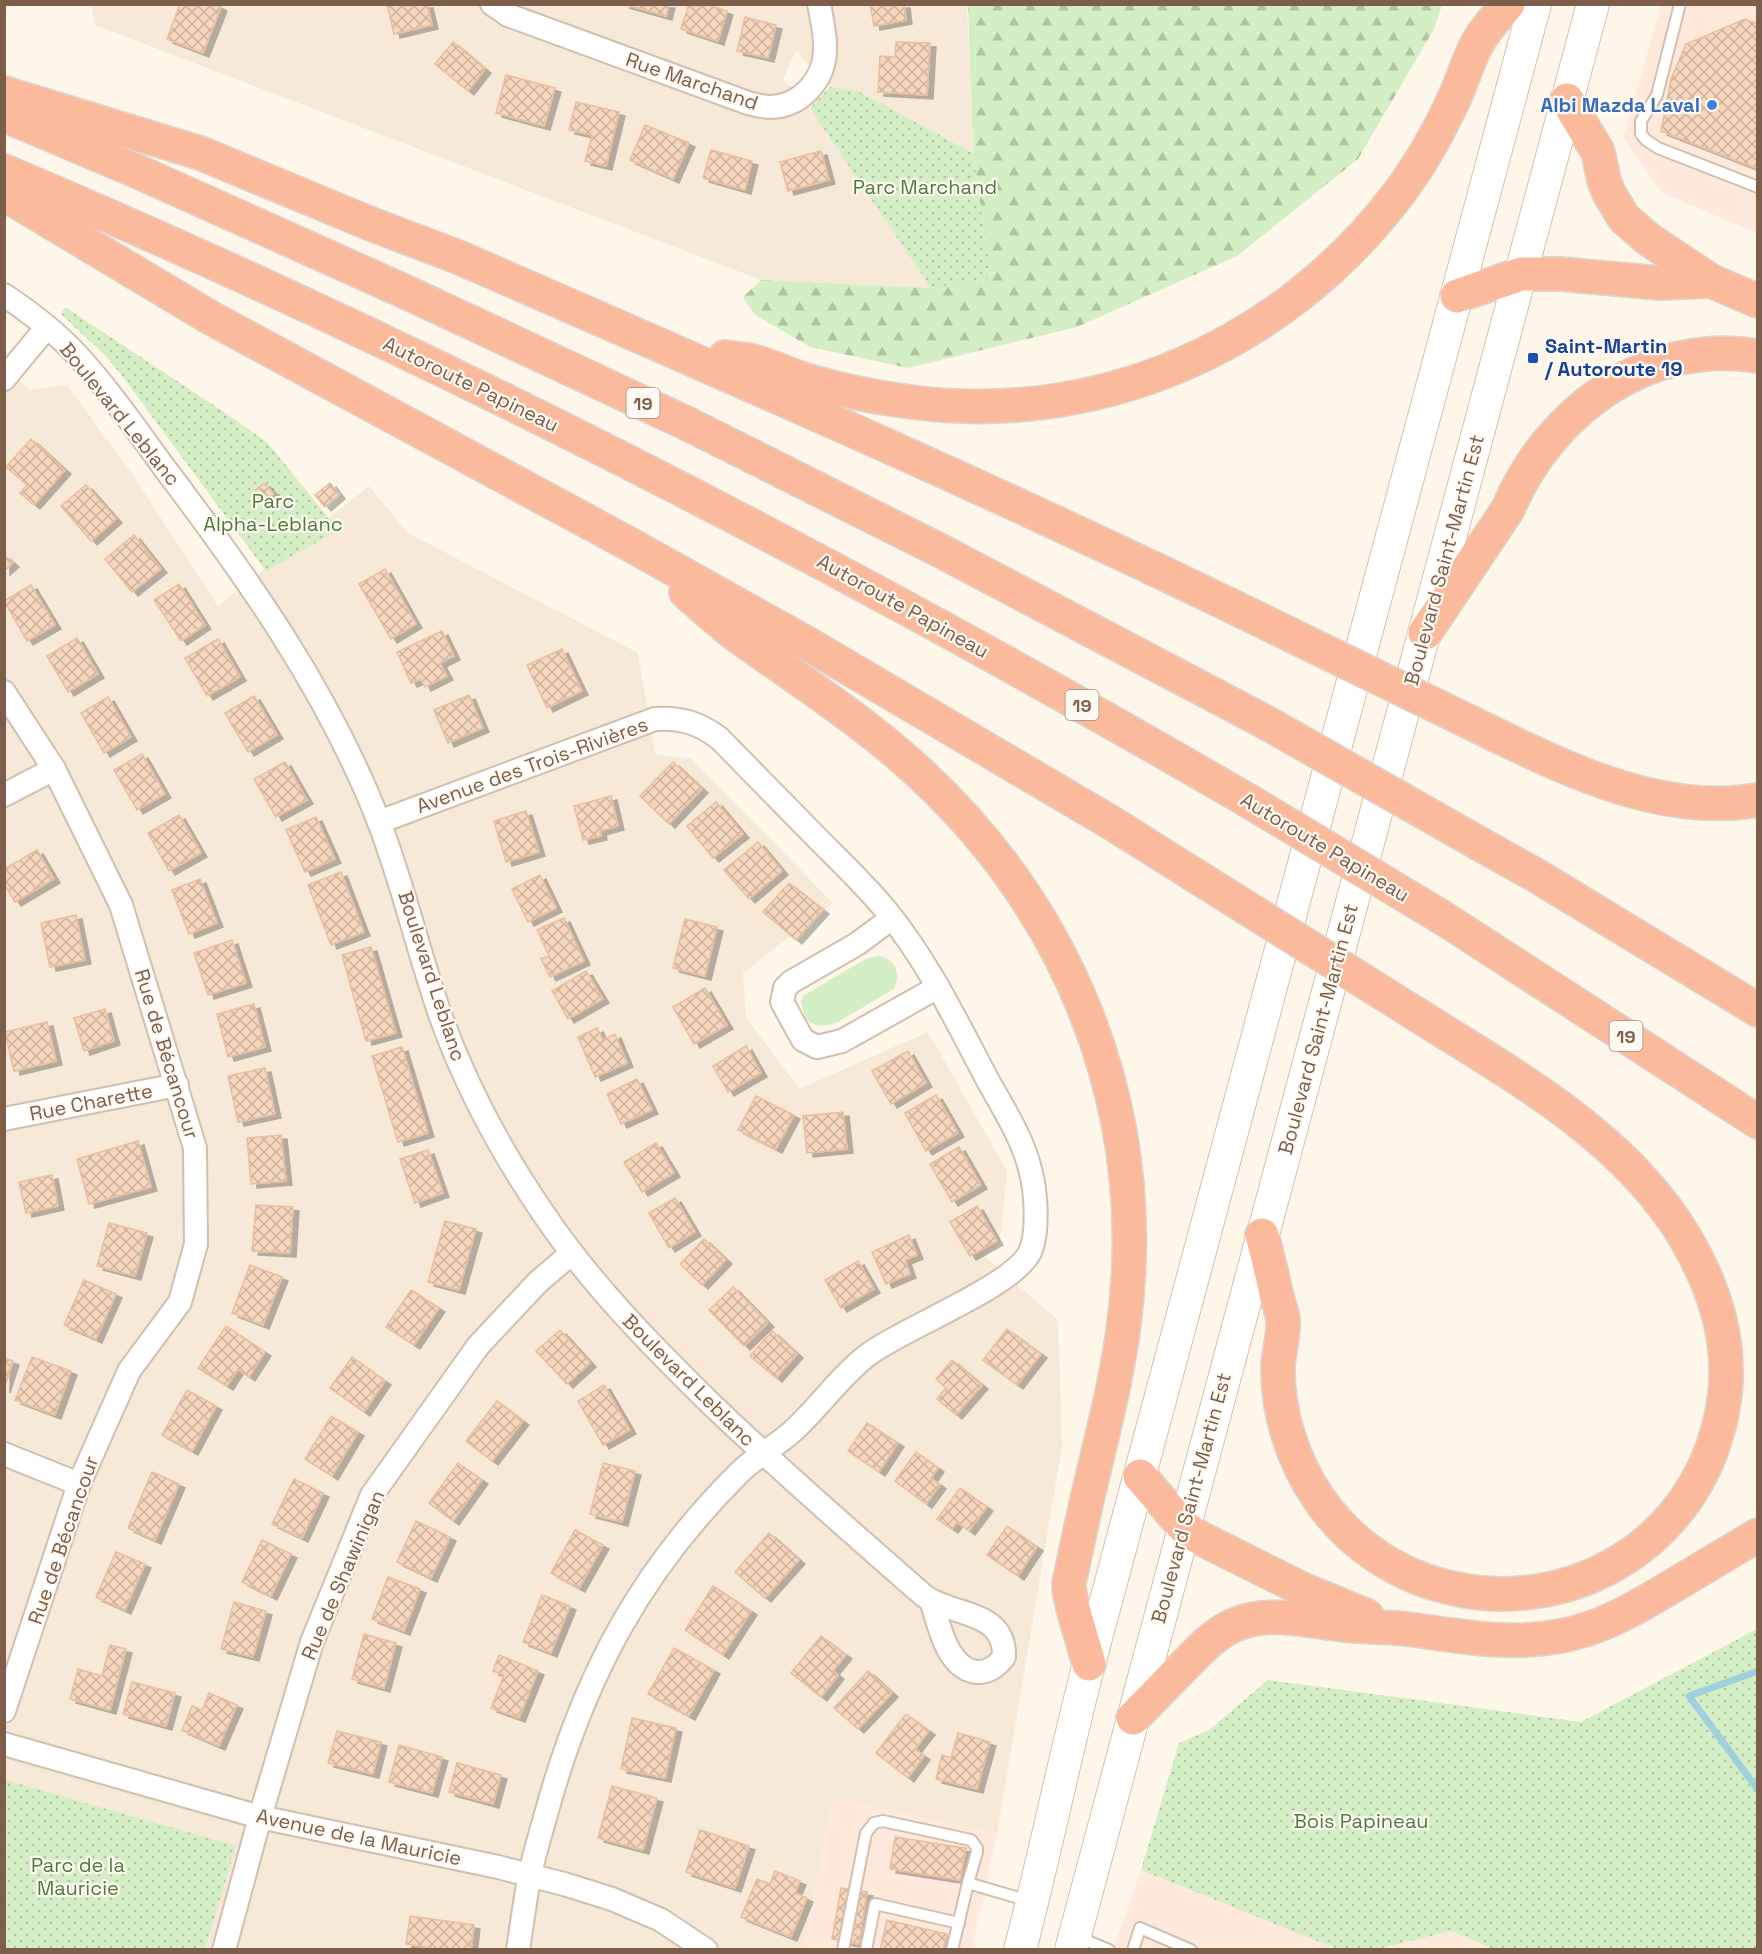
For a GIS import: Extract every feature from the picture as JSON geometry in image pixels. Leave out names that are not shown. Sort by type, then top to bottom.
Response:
[{"type":"highway","points":[[673,350],[750,360],[807,380],[855,393],[957,407],[1017,406],[1063,401],[1111,390],[1176,368],[1213,351],[1269,318],[1322,277],[1360,241],[1400,191],[1426,153],[1447,114],[1478,41],[1508,4]]},
{"type":"highway","points":[[4,93],[200,153],[370,224],[458,257],[984,489],[1167,574],[1530,752],[1590,777],[1646,794],[1696,802],[1725,803],[1758,800]]},
{"type":"highway","points":[[1567,100],[1598,152],[1604,181],[1624,218],[1648,239],[1711,281],[1758,301]]},
{"type":"highway","name":"19","points":[[4,115],[141,173],[408,293],[688,424],[949,555],[1268,723],[1537,876],[1758,1010]]},
{"type":"highway","name":"Autoroute Papineau","points":[[4,171],[303,303],[561,427],[907,608],[1048,685],[1247,800],[1443,918],[1758,1122]]},
{"type":"highway","points":[[4,194],[211,318],[629,544],[940,721],[1223,892],[1518,1078],[1595,1135],[1620,1157],[1675,1222],[1690,1247],[1713,1297],[1720,1321],[1726,1366],[1723,1413],[1708,1461],[1683,1505],[1664,1527],[1620,1562],[1576,1582],[1540,1591],[1506,1595],[1483,1594],[1440,1586],[1410,1575],[1375,1555],[1337,1522],[1320,1501],[1299,1464],[1291,1443],[1279,1383],[1278,1367],[1283,1321],[1262,1235]]},
{"type":"highway","points":[[1457,296],[1521,274],[1560,274],[1659,282],[1711,281]]},
{"type":"highway","points":[[1425,633],[1508,509],[1516,489],[1537,456],[1564,422],[1583,405],[1625,378],[1666,362],[1720,354],[1758,356]]},
{"type":"highway","points":[[629,544],[737,635],[786,668],[874,734],[939,792],[974,828],[1030,901],[1073,981],[1095,1037],[1113,1098],[1119,1126],[1128,1206],[1128,1281],[1120,1350],[1069,1586],[1089,1664]]},
{"type":"highway","points":[[1537,876],[1758,998]]},
{"type":"highway","points":[[1140,1476],[1184,1527],[1214,1546],[1304,1590],[1407,1629]]},
{"type":"highway","points":[[1133,1718],[1207,1643],[1225,1630],[1247,1620],[1282,1617],[1345,1625],[1407,1629],[1499,1641],[1540,1639],[1578,1633],[1614,1620],[1758,1535]]},
{"type":"main road","points":[[1020,1950],[1089,1664],[1535,4]]},
{"type":"main road","name":"Boulevard Saint-Martin Est","points":[[1073,1943],[1593,4]]},
{"type":"street","name":"Rue Marchand","points":[[492,4],[508,15],[748,103],[771,107],[784,105],[804,94],[812,88],[819,76],[825,52],[819,4]]},
{"type":"street","name":"Boulevard Leblanc","points":[[4,295],[47,327],[76,354],[105,389],[195,507],[274,620],[331,716],[379,822],[404,892],[436,1004],[467,1080],[524,1185],[572,1253],[612,1302],[651,1344],[763,1454],[932,1603]]},
{"type":"street","points":[[4,379],[47,327]]},
{"type":"street","name":"Rue de Bécancour","points":[[4,692],[12,719],[54,769],[121,905],[195,1148],[196,1244],[180,1302],[129,1371],[79,1484],[4,1711]]},
{"type":"street","name":"Avenue des Trois-Rivières","points":[[379,822],[642,723],[662,718],[682,719],[706,728],[719,738],[867,888],[892,918],[938,987],[1001,1104],[1027,1158],[1034,1189],[1035,1235],[1029,1253],[1016,1270],[857,1363],[799,1425],[743,1469],[726,1486],[671,1551],[646,1585],[592,1680],[568,1739],[530,1874],[518,1950]]},
{"type":"street","points":[[4,795],[54,769]]},
{"type":"street","points":[[892,918],[857,944],[791,981],[785,988],[782,1002],[804,1041],[817,1047],[834,1044],[938,987]]},
{"type":"street","name":"Rue Charette","points":[[4,1119],[177,1085]]},
{"type":"street","name":"Rue de Shawinigan","points":[[224,1950],[260,1817],[312,1642],[372,1495],[478,1346],[538,1282],[572,1253]]},
{"type":"street","points":[[4,1454],[79,1484]]},
{"type":"street","name":"Avenue de la Mauricie","points":[[4,1744],[260,1817],[530,1874],[637,1909],[661,1920],[706,1950]]},
{"type":"lane","points":[[1680,4],[1657,95],[1641,121],[1641,134],[1658,148],[1758,187]]},
{"type":"lane","points":[[843,1950],[866,1833],[874,1823],[884,1821],[966,1838],[971,1840],[977,1848],[952,1950]]},
{"type":"lane","points":[[968,1883],[1032,1902]]},
{"type":"lane","points":[[866,1950],[874,1904],[959,1923]]},
{"type":"lane","points":[[1133,1950],[1140,1928],[1191,1950]]},
{"type":"lane","points":[[1073,1943],[1109,1950]]},
{"type":"shaded area","points":[[91,5],[967,5],[973,153],[856,90],[830,87],[796,51],[783,79],[810,108],[931,288],[761,280],[95,25]]},
{"type":"shaded area","points":[[1661,5],[1757,5],[1757,233],[1662,193],[1623,138]]},
{"type":"shaded area","points":[[4,367],[30,390],[67,385],[131,472],[218,606],[369,486],[408,533],[638,653],[655,754],[692,759],[833,903],[743,973],[746,1017],[799,1089],[928,1032],[1007,1171],[1000,1241],[985,1257],[1058,1320],[1062,1446],[997,1834],[833,1798],[804,1949],[5,1949]]},
{"type":"shaded area","points":[[833,1798],[997,1834],[972,1949],[804,1950]]},
{"type":"shaded area","points":[[1141,1870],[1337,1949],[1113,1950]]},
{"type":"shaded area","points":[[1451,1931],[1494,1949],[1378,1950]]},
{"type":"green space","points":[[968,5],[1442,5],[1434,29],[1358,159],[1237,256],[1077,327],[908,368],[810,347],[754,314],[743,297],[761,280],[931,288],[991,278],[973,153]]},
{"type":"green space","name":"Parc Marchand","points":[[830,87],[856,90],[973,153],[991,278],[931,288],[810,108]]},
{"type":"green space","name":"Parc Alpha-Leblanc","points":[[65,307],[268,443],[338,530],[266,571],[123,377],[106,356],[61,314]]},
{"type":"green space","points":[[879,956],[890,960],[896,968],[897,978],[894,989],[838,1022],[817,1025],[808,1020],[801,1001],[804,995],[864,960]]},
{"type":"green space","name":"Bois Papineau","points":[[1757,1629],[1757,1949],[1494,1949],[1451,1931],[1378,1949],[1337,1949],[1141,1870],[1179,1743],[1209,1730],[1268,1680],[1581,1722]]},
{"type":"green space","name":"Parc de la Mauricie","points":[[5,1780],[236,1846],[205,1949],[5,1949]]},
{"type":"building","points":[[180,4],[215,4],[221,7],[203,53],[167,39]]},
{"type":"building","points":[[387,4],[427,4],[432,25],[394,34]]},
{"type":"building","points":[[623,4],[669,4],[666,16]]},
{"type":"building","points":[[689,4],[706,4],[727,11],[718,41],[681,29]]},
{"type":"building","points":[[870,4],[904,4],[906,20],[874,26]]},
{"type":"building","points":[[745,17],[776,25],[768,58],[737,51]]},
{"type":"building","name":"Albi Mazda Laval","points":[[1745,19],[1758,24],[1758,169],[1661,131],[1671,79],[1686,44]]},
{"type":"building","points":[[453,42],[485,69],[468,91],[435,64]]},
{"type":"building","points":[[896,42],[930,43],[927,95],[878,92],[880,56],[895,57]]},
{"type":"building","points":[[506,75],[555,88],[544,126],[496,113]]},
{"type":"building","points":[[576,102],[619,112],[606,166],[585,161],[592,135],[569,130]]},
{"type":"building","points":[[645,125],[689,143],[673,179],[630,160]]},
{"type":"building","points":[[711,150],[752,161],[745,190],[703,178]]},
{"type":"building","points":[[821,151],[829,180],[788,191],[780,162]]},
{"type":"building","points":[[31,439],[65,470],[34,505],[20,493],[27,485],[6,467]]},
{"type":"building","points":[[264,483],[274,494],[263,504],[252,493]]},
{"type":"building","points":[[330,483],[339,495],[325,507],[315,495]]},
{"type":"building","points":[[86,485],[116,519],[91,541],[61,506]]},
{"type":"building","points":[[134,535],[161,569],[132,592],[105,559]]},
{"type":"building","points":[[4,555],[13,563],[4,571]]},
{"type":"building","points":[[385,569],[416,624],[391,639],[359,584]]},
{"type":"building","points":[[179,584],[205,625],[181,641],[154,600]]},
{"type":"building","points":[[31,585],[55,625],[27,641],[4,601]]},
{"type":"building","points":[[442,631],[454,656],[440,663],[447,676],[425,687],[421,679],[411,683],[397,652]]},
{"type":"building","points":[[77,638],[98,674],[68,692],[47,656]]},
{"type":"building","points":[[218,639],[240,677],[207,696],[185,658]]},
{"type":"building","points":[[562,649],[582,691],[547,708],[527,665]]},
{"type":"building","points":[[469,695],[483,728],[448,743],[434,710]]},
{"type":"building","points":[[254,696],[277,735],[248,752],[225,713]]},
{"type":"building","points":[[108,697],[131,737],[104,753],[81,713]]},
{"type":"building","points":[[142,754],[165,794],[137,810],[114,770]]},
{"type":"building","points":[[285,762],[307,800],[276,817],[254,779]]},
{"type":"building","points":[[673,762],[702,789],[669,824],[640,796]]},
{"type":"building","points":[[611,796],[618,826],[600,831],[601,836],[583,840],[574,806]]},
{"type":"building","points":[[716,802],[743,834],[713,858],[687,826]]},
{"type":"building","points":[[526,811],[539,852],[506,862],[494,821]]},
{"type":"building","points":[[179,815],[201,853],[169,871],[148,833]]},
{"type":"building","points":[[316,817],[335,859],[305,872],[286,830]]},
{"type":"building","points":[[758,842],[782,871],[749,899],[724,870]]},
{"type":"building","points":[[37,850],[54,879],[15,902],[4,884],[4,869]]},
{"type":"building","points":[[341,872],[364,932],[331,945],[308,885]]},
{"type":"building","points":[[540,875],[556,908],[528,922],[512,889]]},
{"type":"building","points":[[200,879],[217,923],[189,934],[172,890]]},
{"type":"building","points":[[789,883],[823,910],[796,940],[763,912]]},
{"type":"building","points":[[76,915],[85,960],[50,967],[41,923]]},
{"type":"building","points":[[564,918],[584,961],[550,977],[541,959],[549,956],[537,930]]},
{"type":"building","points":[[685,919],[717,927],[705,976],[673,968]]},
{"type":"building","points":[[232,940],[246,983],[208,995],[194,953]]},
{"type":"building","points":[[371,947],[396,1033],[366,1041],[342,955]]},
{"type":"building","points":[[586,971],[603,999],[568,1019],[552,991]]},
{"type":"building","points":[[705,988],[727,1025],[694,1044],[673,1007]]},
{"type":"building","points":[[254,1004],[265,1047],[228,1057],[217,1014]]},
{"type":"building","points":[[105,1009],[114,1041],[84,1051],[74,1018]]},
{"type":"building","points":[[47,1022],[56,1061],[14,1071],[5,1032]]},
{"type":"building","points":[[597,1028],[603,1040],[615,1034],[627,1063],[595,1077],[578,1037]]},
{"type":"building","points":[[746,1046],[761,1073],[728,1092],[713,1066]]},
{"type":"building","points":[[402,1047],[428,1133],[398,1142],[372,1056]]},
{"type":"building","points":[[908,1051],[926,1083],[891,1104],[872,1071]]},
{"type":"building","points":[[265,1068],[275,1114],[238,1122],[228,1076]]},
{"type":"building","points":[[637,1079],[652,1110],[621,1124],[607,1094]]},
{"type":"building","points":[[936,1095],[958,1133],[926,1151],[905,1113]]},
{"type":"building","points":[[756,1096],[794,1115],[776,1149],[738,1130]]},
{"type":"building","points":[[843,1112],[847,1149],[807,1153],[803,1116]]},
{"type":"building","points":[[281,1135],[286,1181],[251,1184],[247,1138]]},
{"type":"building","points":[[138,1141],[151,1187],[89,1204],[77,1159]]},
{"type":"building","points":[[656,1143],[674,1173],[642,1192],[624,1162]]},
{"type":"building","points":[[959,1147],[981,1185],[952,1202],[930,1164]]},
{"type":"building","points":[[428,1150],[443,1193],[415,1203],[400,1159]]},
{"type":"building","points":[[52,1175],[58,1206],[26,1213],[19,1182]]},
{"type":"building","points":[[675,1198],[695,1232],[669,1248],[649,1213]]},
{"type":"building","points":[[256,1205],[293,1207],[290,1253],[252,1251]]},
{"type":"building","points":[[977,1206],[997,1241],[970,1256],[950,1222]]},
{"type":"building","points":[[445,1221],[476,1229],[459,1290],[428,1282]]},
{"type":"building","points":[[109,1223],[147,1233],[135,1276],[97,1266]]},
{"type":"building","points":[[909,1235],[917,1255],[905,1260],[910,1274],[886,1284],[872,1252]]},
{"type":"building","points":[[704,1239],[726,1260],[702,1285],[680,1264]]},
{"type":"building","points":[[858,1261],[874,1289],[841,1308],[825,1280]]},
{"type":"building","points":[[250,1265],[282,1277],[263,1325],[232,1313]]},
{"type":"building","points":[[84,1280],[116,1294],[96,1339],[64,1325]]},
{"type":"building","points":[[733,1287],[768,1323],[744,1346],[709,1310]]},
{"type":"building","points":[[411,1290],[439,1308],[414,1345],[386,1327]]},
{"type":"building","points":[[226,1326],[265,1352],[249,1377],[238,1369],[227,1386],[198,1368]]},
{"type":"building","points":[[1007,1329],[1041,1354],[1017,1385],[983,1360]]},
{"type":"building","points":[[560,1330],[590,1363],[567,1384],[536,1351]]},
{"type":"building","points":[[772,1331],[797,1354],[776,1378],[750,1356]]},
{"type":"building","points":[[32,1357],[71,1371],[55,1415],[15,1400]]},
{"type":"building","points":[[352,1357],[385,1381],[364,1412],[330,1388]]},
{"type":"building","points":[[4,1358],[13,1361],[4,1389]]},
{"type":"building","points":[[952,1360],[982,1385],[956,1415],[937,1399],[946,1388],[936,1379]]},
{"type":"building","points":[[604,1385],[630,1430],[603,1445],[578,1401]]},
{"type":"building","points":[[187,1390],[216,1406],[192,1451],[162,1435]]},
{"type":"building","points":[[497,1401],[523,1421],[492,1461],[466,1441]]},
{"type":"building","points":[[331,1416],[358,1432],[332,1476],[305,1459]]},
{"type":"building","points":[[867,1423],[898,1443],[879,1472],[848,1451]]},
{"type":"building","points":[[916,1452],[938,1468],[931,1478],[940,1485],[926,1504],[895,1481]]},
{"type":"building","points":[[458,1463],[482,1480],[453,1521],[429,1503]]},
{"type":"building","points":[[603,1463],[635,1471],[622,1522],[590,1514]]},
{"type":"building","points":[[152,1472],[179,1484],[155,1540],[128,1528]]},
{"type":"building","points":[[294,1479],[323,1493],[302,1538],[272,1524]]},
{"type":"building","points":[[960,1488],[987,1507],[969,1531],[957,1522],[952,1529],[937,1519]]},
{"type":"building","points":[[416,1521],[450,1537],[431,1578],[397,1562]]},
{"type":"building","points":[[1007,1526],[1037,1547],[1018,1576],[987,1555]]},
{"type":"building","points":[[575,1530],[603,1545],[579,1588],[551,1573]]},
{"type":"building","points":[[769,1533],[799,1560],[765,1598],[735,1572]]},
{"type":"building","points":[[262,1540],[291,1554],[271,1596],[242,1582]]},
{"type":"building","points":[[116,1552],[145,1564],[125,1610],[96,1597]]},
{"type":"building","points":[[388,1577],[420,1589],[404,1631],[372,1619]]},
{"type":"building","points":[[713,1586],[751,1611],[723,1655],[685,1630]]},
{"type":"building","points":[[542,1595],[570,1606],[551,1653],[523,1642]]},
{"type":"building","points":[[234,1602],[266,1611],[253,1657],[221,1649]]},
{"type":"building","points":[[364,1634],[396,1643],[384,1688],[352,1679]]},
{"type":"building","points":[[821,1636],[846,1655],[833,1671],[838,1675],[821,1697],[791,1673]]},
{"type":"building","points":[[110,1645],[126,1649],[110,1710],[70,1699],[78,1669],[102,1676]]},
{"type":"building","points":[[674,1648],[714,1670],[689,1716],[648,1694]]},
{"type":"building","points":[[499,1655],[538,1671],[519,1718],[491,1708],[504,1675],[493,1671]]},
{"type":"building","points":[[868,1671],[892,1693],[858,1729],[834,1708]]},
{"type":"building","points":[[132,1682],[175,1693],[166,1726],[123,1714]]},
{"type":"building","points":[[209,1693],[237,1705],[219,1746],[182,1730],[192,1706],[202,1710]]},
{"type":"building","points":[[906,1714],[929,1731],[915,1749],[924,1756],[908,1778],[876,1753]]},
{"type":"building","points":[[632,1718],[676,1728],[665,1778],[621,1769]]},
{"type":"building","points":[[337,1731],[381,1742],[373,1774],[328,1763]]},
{"type":"building","points":[[958,1733],[990,1742],[977,1789],[936,1779],[942,1755],[951,1758]]},
{"type":"building","points":[[399,1745],[442,1757],[432,1793],[389,1782]]},
{"type":"building","points":[[457,1763],[501,1775],[493,1804],[449,1792]]},
{"type":"building","points":[[612,1786],[657,1798],[643,1850],[598,1838]]},
{"type":"building","points":[[700,1830],[749,1846],[735,1888],[686,1872]]},
{"type":"building","points":[[895,1837],[966,1848],[960,1880],[890,1869]]},
{"type":"building","points":[[775,1871],[800,1881],[795,1893],[807,1898],[791,1937],[741,1917],[757,1879],[770,1884]]},
{"type":"building","points":[[841,1888],[867,1892],[859,1944],[832,1939]]},
{"type":"building","points":[[410,1916],[474,1925],[471,1950],[443,1950],[406,1944]]},
{"type":"building","points":[[887,1920],[947,1934],[943,1950],[880,1950]]},
{"type":"waterway","points":[[1758,1671],[1689,1696],[1758,1790]]},
{"type":"place","name":"Albi Mazda Laval","points":[[1712,105]]},
{"type":"place","name":"Saint-Martin / Autoroute 19","points":[[1533,358]]}]
